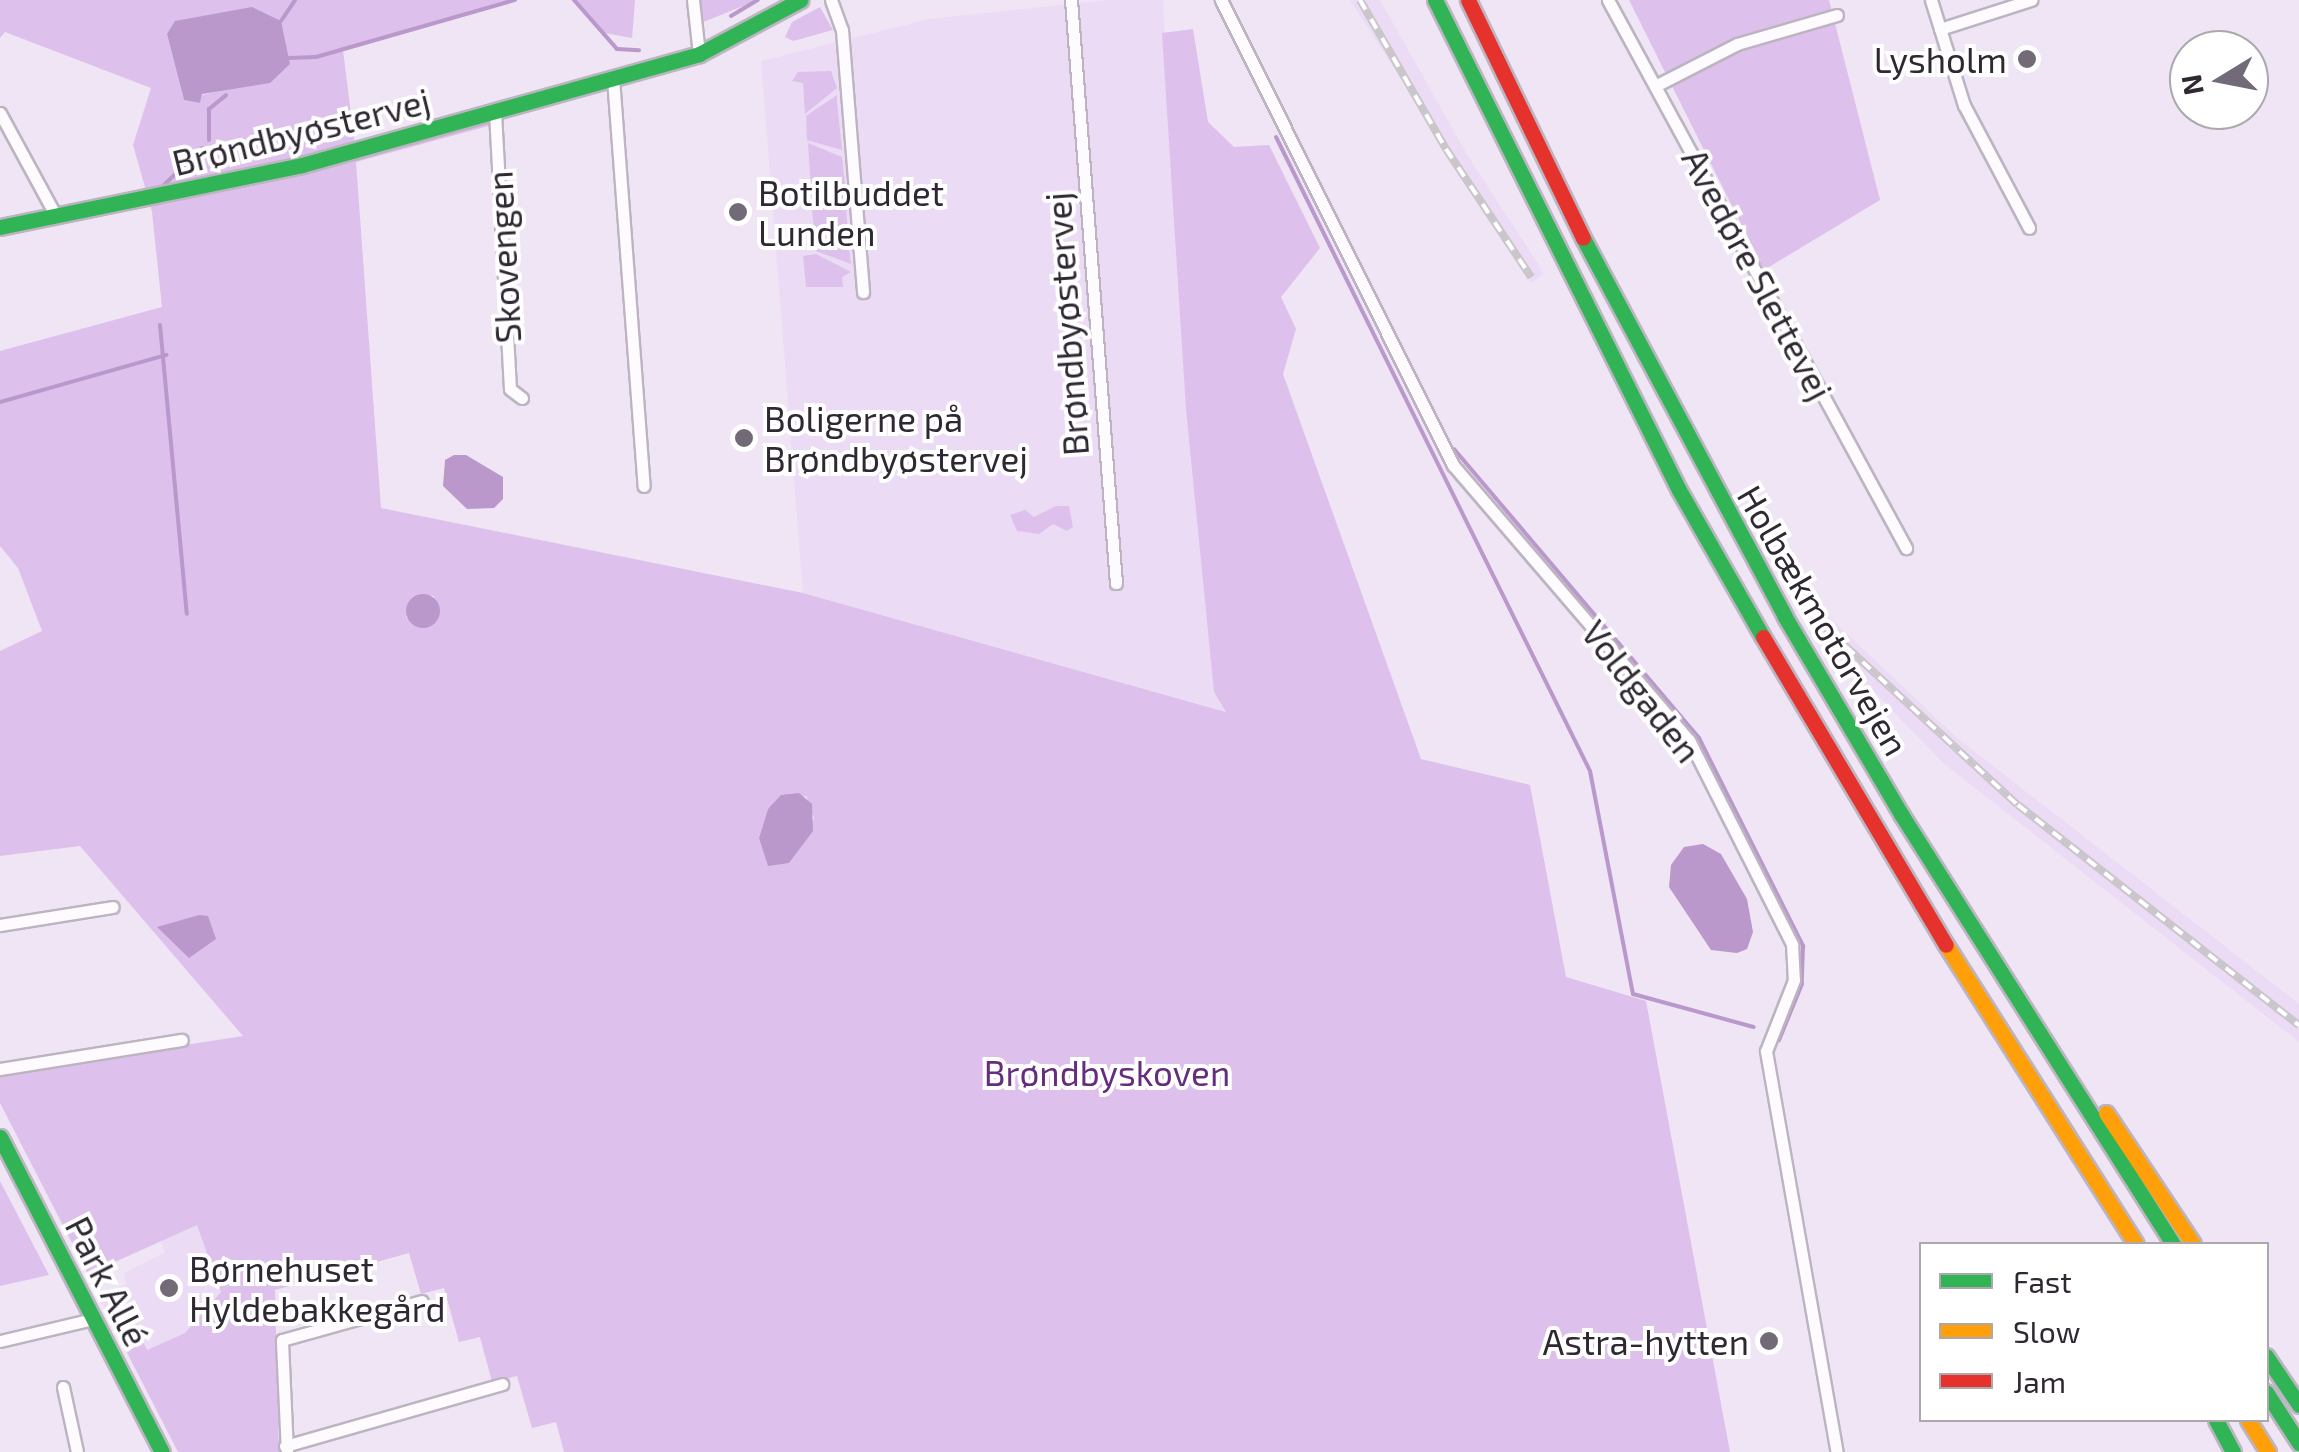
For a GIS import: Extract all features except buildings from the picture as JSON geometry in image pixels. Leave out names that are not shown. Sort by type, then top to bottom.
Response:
[{"type":"main road","name":"Brøndbyøstervej","points":[[0,227],[223,184],[495,112],[699,54],[800,0]]},
{"type":"main road","name":"Holbækmotorvejen","points":[[1436,0],[1678,490],[1873,830],[2135,1242]]},
{"type":"main road","name":"Holbækmotorvejen","points":[[1468,0],[1714,490],[1901,814],[2172,1242]]},
{"type":"main road","points":[[2014,992],[2071,1060],[2192,1242]]},
{"type":"main road","points":[[2033,1082],[2119,1242]]},
{"type":"main road","name":"Park Allé","points":[[0,1137],[162,1452]]},
{"type":"main road","points":[[2269,1361],[2299,1406]]},
{"type":"main road","points":[[2269,1397],[2299,1443]]},
{"type":"main road","points":[[2217,1422],[2233,1452]]},
{"type":"main road","points":[[2249,1422],[2268,1452]]},
{"type":"street","points":[[693,0],[699,54]]},
{"type":"street","points":[[831,0],[842,30],[863,292]]},
{"type":"street","name":"Brøndbyøstervej","points":[[1071,0],[1116,583]]},
{"type":"street","name":"Voldgaden","points":[[1221,0],[1452,464],[1689,740],[1792,944],[1794,980],[1766,1051],[1837,1452]]},
{"type":"street","name":"Avedøre Slettevej","points":[[1608,0],[1906,548]]},
{"type":"street","points":[[1931,0],[1964,104],[2030,228]]},
{"type":"street","points":[[1940,29],[2031,0]]},
{"type":"street","points":[[1657,85],[1737,44],[1837,15]]},
{"type":"street","points":[[612,78],[644,486]]},
{"type":"street","name":"Skovengen","points":[[495,112],[510,388],[522,398]]},
{"type":"street","points":[[0,113],[56,216]]},
{"type":"street","points":[[0,924],[114,907]]},
{"type":"street","points":[[0,1069],[182,1040]]},
{"type":"street","points":[[422,1301],[282,1340],[286,1449],[502,1384]]},
{"type":"street","points":[[0,1341],[93,1319]]},
{"type":"street","points":[[63,1388],[76,1452]]},
{"type":"shaded area","points":[[1108,0],[1163,0],[1186,409],[1228,712],[803,593],[761,61],[929,19]]},
{"type":"shaded area","points":[[1350,0],[1380,0],[1468,156],[1540,267],[1543,274],[1532,283]]},
{"type":"shaded area","points":[[252,7],[281,21],[290,64],[270,83],[202,94],[200,103],[184,100],[167,34],[175,21]]},
{"type":"shaded area","points":[[466,455],[503,477],[503,499],[494,508],[467,509],[443,486],[445,460]]},
{"type":"shaded area","points":[[423,594],[435,599],[440,611],[435,623],[423,628],[411,623],[406,611],[411,599]]},
{"type":"shaded area","points":[[1820,608],[1957,738],[2299,1004],[2299,1042],[1943,763],[1811,626]]},
{"type":"shaded area","points":[[799,793],[812,804],[813,831],[789,863],[768,866],[759,838],[768,809],[781,795]]},
{"type":"shaded area","points":[[1703,844],[1721,854],[1747,899],[1753,932],[1747,949],[1737,953],[1711,950],[1669,887],[1671,865],[1684,847]]},
{"type":"shaded area","points":[[208,916],[216,939],[189,958],[157,927]]},
{"type":"shaded area","name":"Børnehuset Hyldebakkegård","points":[[197,1224],[221,1292],[185,1333],[147,1350],[137,1330],[120,1339],[100,1299],[126,1284],[124,1273],[165,1253],[159,1237]]},
{"type":"green space","name":"Brøndbyskoven","points":[[0,0],[515,0],[343,50],[356,154],[485,120],[492,125],[356,162],[381,508],[803,593],[1226,712],[1214,692],[1186,409],[1162,33],[1193,29],[1208,122],[1234,147],[1269,145],[1320,248],[1281,297],[1296,329],[1283,374],[1421,759],[1530,785],[1566,977],[1646,1001],[1730,1452],[564,1452],[556,1422],[532,1428],[517,1376],[492,1382],[480,1337],[459,1342],[444,1288],[421,1294],[409,1253],[275,1290],[279,1452],[178,1452],[120,1339],[137,1330],[147,1350],[185,1333],[221,1292],[197,1225],[88,1274],[0,1103],[0,1074],[243,1036],[80,846],[0,856],[0,651],[42,631],[18,568],[0,546],[0,351],[162,307],[152,212],[133,145],[151,88],[5,32],[0,38]],"holes":[[[167,34],[226,89],[202,95],[200,103],[184,100]],[[420,594],[434,596],[437,620],[418,627],[406,617]],[[806,796],[814,818],[804,842],[759,838],[768,809]]]},
{"type":"green space","points":[[574,0],[635,0],[632,38],[605,33]]},
{"type":"green space","points":[[694,0],[758,0],[696,25]]},
{"type":"green space","points":[[1629,0],[1829,0],[1880,200],[1764,270]]},
{"type":"green space","points":[[820,7],[833,30],[793,41],[785,37],[792,22]]},
{"type":"green space","points":[[831,71],[837,88],[805,114],[803,83],[792,81],[798,72]]},
{"type":"green space","points":[[837,95],[842,150],[807,140],[806,116]]},
{"type":"green space","points":[[808,143],[842,157],[845,185],[812,207]]},
{"type":"green space","points":[[845,191],[851,264],[816,251],[812,210]]},
{"type":"green space","points":[[816,254],[851,272],[842,277],[843,287],[806,287],[803,256]]},
{"type":"green space","points":[[1056,506],[1069,506],[1073,527],[1067,531],[1053,524],[1039,534],[1017,531],[1010,515],[1025,510],[1034,517]]},
{"type":"green space","points":[[0,1181],[49,1275],[0,1286]]},
{"type":"waterway","points":[[281,21],[295,0]]},
{"type":"waterway","points":[[289,58],[316,57],[515,0]]},
{"type":"waterway","points":[[574,0],[617,49],[639,50]]},
{"type":"waterway","points":[[731,16],[758,0]]},
{"type":"waterway","points":[[209,140],[209,109],[226,95]]},
{"type":"waterway","points":[[1276,137],[1590,771],[1633,994],[1754,1027]]},
{"type":"waterway","points":[[164,185],[202,148]]},
{"type":"waterway","points":[[160,325],[187,614]]},
{"type":"waterway","points":[[0,402],[166,355]]},
{"type":"waterway","points":[[1454,449],[1699,738],[1803,946],[1802,984],[1779,1040]]},
{"type":"railway","points":[[1360,0],[1446,149],[1531,277]]},
{"type":"railway","points":[[1814,617],[2018,805],[2299,1025]]},
{"type":"traffic: fast","points":[[0,227],[302,165],[699,54],[800,0]]},
{"type":"traffic: fast","points":[[1435,0],[1679,490],[1763,637]]},
{"type":"traffic: fast","points":[[1583,238],[1785,617],[1901,814],[2172,1242]]},
{"type":"traffic: fast","points":[[0,1137],[162,1452]]},
{"type":"traffic: fast","points":[[2269,1360],[2299,1405]]},
{"type":"traffic: fast","points":[[2269,1397],[2299,1443]]},
{"type":"traffic: fast","points":[[2217,1422],[2233,1452]]},
{"type":"traffic: slow","points":[[1946,945],[2135,1242]]},
{"type":"traffic: slow","points":[[2106,1113],[2192,1242]]},
{"type":"traffic: slow","points":[[2249,1422],[2268,1452]]},
{"type":"traffic: jam","points":[[1468,0],[1583,238]]},
{"type":"traffic: jam","points":[[1763,637],[1946,945]]},
{"type":"place","name":"Lysholm","points":[[2027,59]]},
{"type":"place","name":"Botilbuddet Lunden","points":[[738,212]]},
{"type":"place","name":"Boligerne på Brøndbyøstervej","points":[[744,438]]},
{"type":"place","name":"Børnehuset Hyldebakkegård","points":[[169,1288]]},
{"type":"place","name":"Astra-hytten","points":[[1769,1341]]}]
